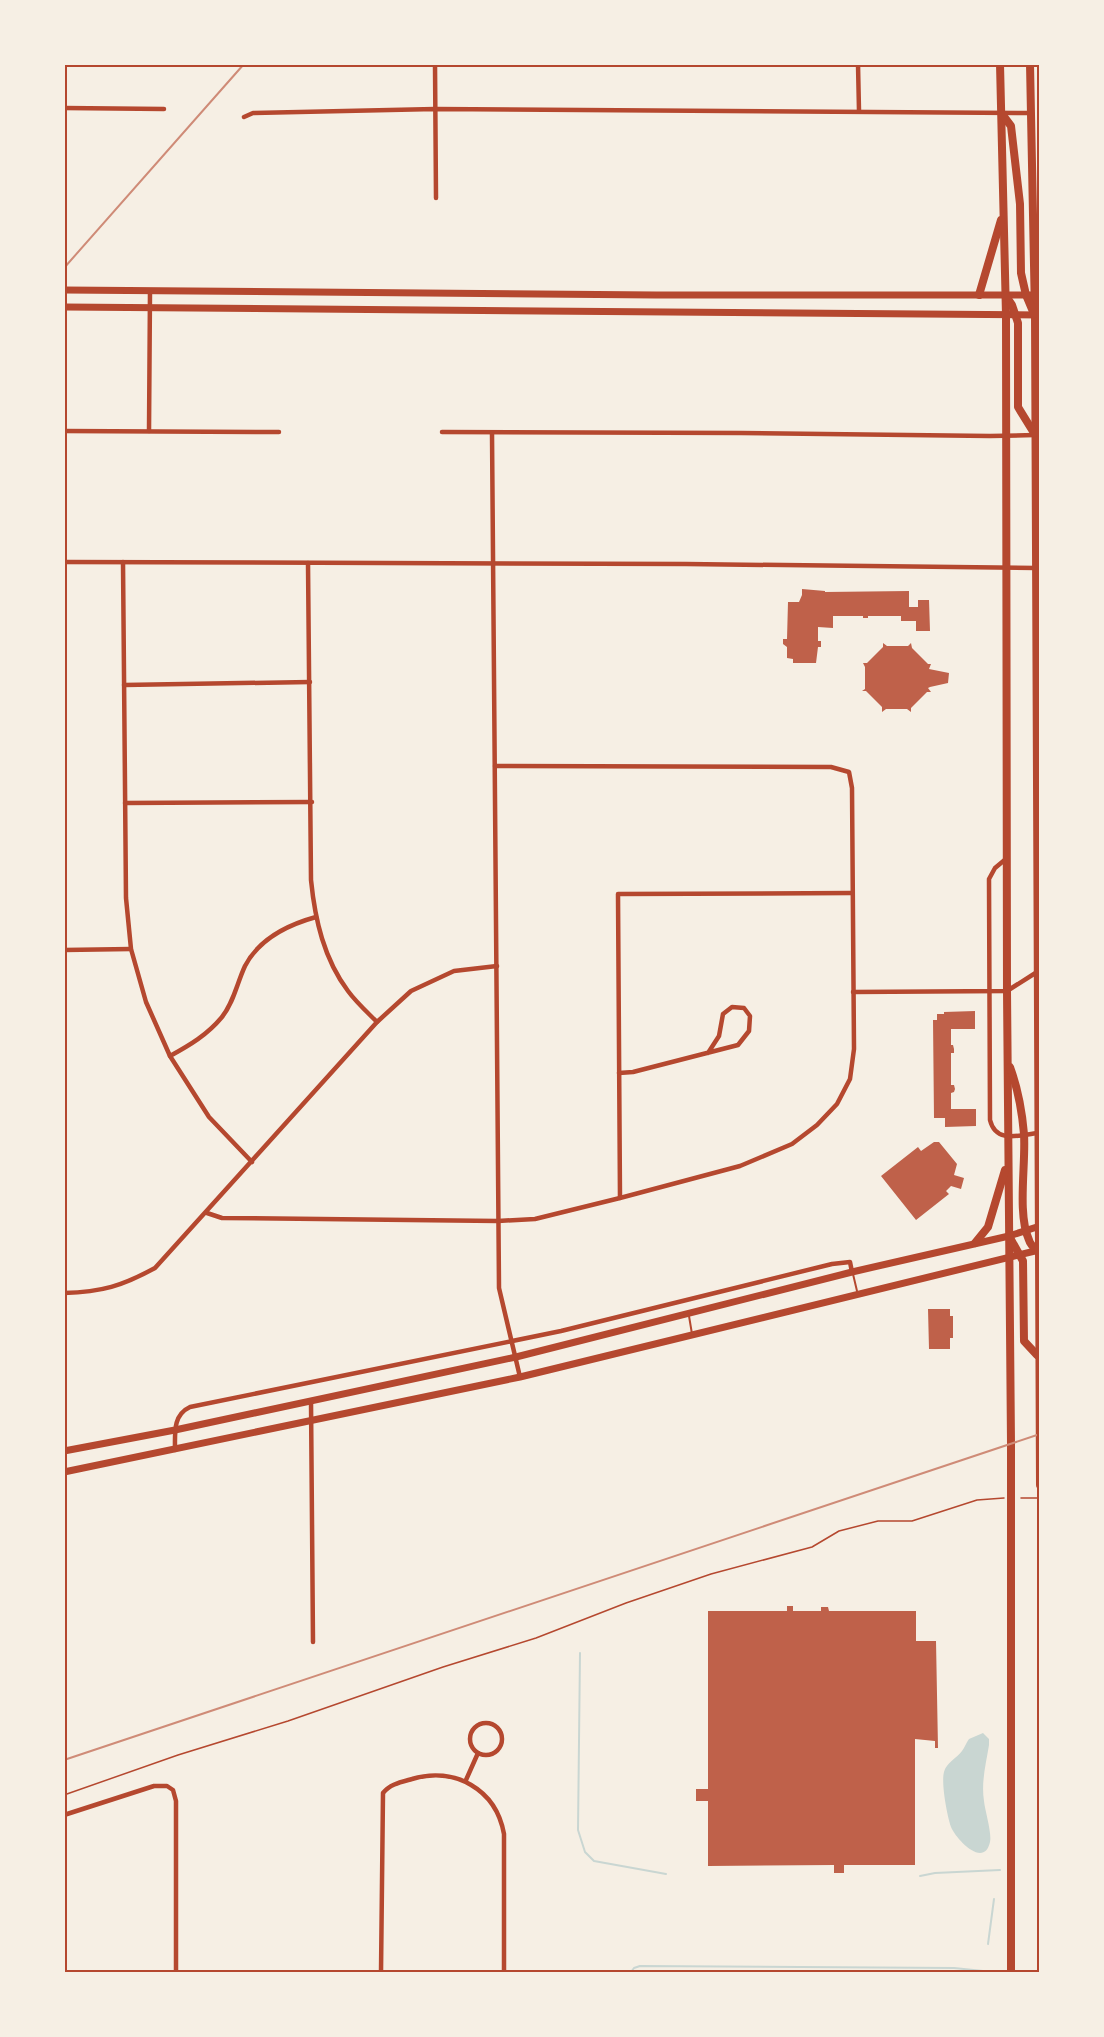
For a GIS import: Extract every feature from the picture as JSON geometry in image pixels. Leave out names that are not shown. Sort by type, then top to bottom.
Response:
[{"type":"main road","points":[[1000,64],[1006,315],[1011,1972]]},
{"type":"main road","points":[[1030,64],[1037,266],[1033,295]]},
{"type":"main road","points":[[1001,112],[1011,126],[1020,204],[1022,273],[1033,295],[1037,315],[1035,435],[1040,1485]]},
{"type":"main road","points":[[979,295],[1003,213]]},
{"type":"main road","points":[[64,290],[1033,295]]},
{"type":"main road","points":[[1005,295],[1016,315],[1018,407],[1035,435]]},
{"type":"main road","points":[[64,307],[1037,315]]},
{"type":"main road","points":[[1008,1059],[1018,1091],[1024,1135],[1026,1230],[1029,1242],[1038,1251]]},
{"type":"main road","points":[[975,1243],[988,1227],[1008,1160]]},
{"type":"main road","points":[[64,1451],[175,1430],[516,1358],[852,1272],[1009,1236],[1038,1226]]},
{"type":"main road","points":[[1009,1236],[1020,1255],[1024,1270],[1024,1341],[1038,1355]]},
{"type":"main road","points":[[64,1472],[520,1377],[1038,1251]]},
{"type":"street","points":[[435,64],[436,198]]},
{"type":"street","points":[[858,64],[859,111]]},
{"type":"street","points":[[64,108],[165,109]]},
{"type":"street","points":[[244,117],[253,112],[435,109],[1031,113]]},
{"type":"street","points":[[149,431],[150,291]]},
{"type":"street","points":[[64,431],[279,432]]},
{"type":"street","points":[[441,432],[1035,435]]},
{"type":"street","points":[[492,433],[499,1288],[520,1377]]},
{"type":"street","points":[[64,562],[1036,568]]},
{"type":"street","points":[[123,562],[126,898],[131,949],[146,1002],[170,1056],[208,1117],[252,1162]]},
{"type":"street","points":[[308,563],[311,880],[316,917],[329,958],[348,991],[377,1022]]},
{"type":"street","points":[[124,685],[310,682]]},
{"type":"street","points":[[207,1213],[222,1218],[498,1221],[536,1219],[740,1166],[792,1144],[818,1125],[837,1104],[850,1079],[854,1049],[852,788],[849,772],[831,767],[495,766]]},
{"type":"street","points":[[125,802],[312,802]]},
{"type":"street","points":[[1006,858],[995,868],[989,879],[990,1120],[996,1133],[1008,1137],[1038,1133]]},
{"type":"street","points":[[620,1198],[618,894],[852,893]]},
{"type":"street","points":[[170,1056],[203,1037],[223,1015],[257,948],[280,930],[316,917]]},
{"type":"street","points":[[64,950],[131,949]]},
{"type":"street","points":[[64,1293],[95,1292],[129,1282],[155,1268],[377,1022],[411,991],[454,971],[497,966]]},
{"type":"street","points":[[853,992],[1007,991],[1039,971]]},
{"type":"street","points":[[619,1073],[708,1053],[738,1045],[749,1031],[750,1016],[744,1008],[732,1008],[723,1014],[719,1036],[708,1053]]},
{"type":"street","points":[[175,1450],[177,1418],[182,1411],[190,1407],[570,1329],[832,1264],[850,1262],[852,1272]]},
{"type":"street","points":[[311,1401],[313,1642]]},
{"type":"street","points":[[481,1723],[491,1723],[496,1726],[501,1735],[500,1745],[494,1753],[488,1755],[478,1753],[471,1745],[470,1734],[481,1723]]},
{"type":"street","points":[[466,1780],[478,1753]]},
{"type":"street","points":[[381,1972],[382,1798],[391,1786],[429,1775],[466,1780],[481,1790],[490,1800],[502,1822],[504,1834],[504,1972]]},
{"type":"street","points":[[64,1815],[154,1786],[162,1785],[171,1788],[175,1793],[176,1972]]},
{"type":"lane","points":[[852,1272],[858,1294]]},
{"type":"lane","points":[[688,1314],[692,1336]]},
{"type":"path","points":[[64,1795],[178,1755],[288,1722],[443,1667],[536,1638],[626,1603],[711,1574],[805,1549],[839,1531],[878,1521],[912,1521],[977,1500],[1002,1498]]},
{"type":"path","points":[[1020,1498],[1040,1498]]},
{"type":"shaded area","points":[[983,1733],[989,1739],[983,1787],[990,1842],[987,1850],[982,1853],[964,1844],[951,1827],[943,1777],[947,1766],[962,1751],[969,1739]]},
{"type":"building","points":[[802,589],[825,592],[909,591],[909,607],[918,607],[918,600],[929,600],[930,631],[916,631],[916,621],[901,621],[901,616],[863,618],[863,616],[833,616],[833,628],[818,627],[818,641],[821,641],[821,647],[818,647],[816,663],[793,663],[793,659],[787,658],[787,647],[783,644],[783,639],[787,639],[788,602],[799,602]]},
{"type":"building","points":[[883,643],[887,646],[908,646],[911,643],[912,648],[928,664],[931,664],[929,669],[949,673],[948,683],[928,688],[931,692],[927,692],[911,708],[911,712],[907,709],[886,709],[882,712],[882,707],[866,691],[862,691],[865,689],[863,663],[867,663],[883,647]]},
{"type":"building","points":[[975,1011],[975,1029],[951,1029],[951,1045],[953,1045],[954,1053],[951,1053],[951,1085],[954,1085],[955,1089],[951,1093],[951,1109],[976,1109],[976,1126],[945,1127],[945,1118],[934,1118],[933,1020],[937,1020],[937,1014],[944,1014],[944,1012]]},
{"type":"building","points":[[934,1142],[939,1142],[957,1164],[954,1175],[964,1178],[961,1189],[951,1186],[946,1191],[949,1194],[916,1220],[881,1176],[918,1147],[921,1151]]},
{"type":"building","points":[[928,1309],[950,1309],[950,1316],[953,1316],[953,1338],[950,1338],[950,1349],[929,1349]]},
{"type":"building","points":[[787,1606],[793,1606],[793,1611],[821,1611],[821,1607],[828,1607],[829,1611],[916,1611],[916,1641],[936,1641],[938,1748],[935,1748],[935,1741],[915,1739],[915,1865],[844,1865],[844,1873],[834,1873],[834,1865],[708,1866],[708,1801],[696,1801],[696,1789],[708,1789],[708,1611],[787,1611]]},
{"type":"waterway","points":[[580,1653],[578,1830],[585,1852],[594,1861],[666,1874]]},
{"type":"waterway","points":[[920,1876],[935,1873],[1000,1870]]},
{"type":"waterway","points":[[988,1944],[994,1899]]},
{"type":"waterway","points":[[631,1972],[640,1966],[954,1968],[983,1972]]},
{"type":"railway","points":[[64,268],[244,64]]},
{"type":"railway","points":[[64,1760],[1040,1434]]}]
